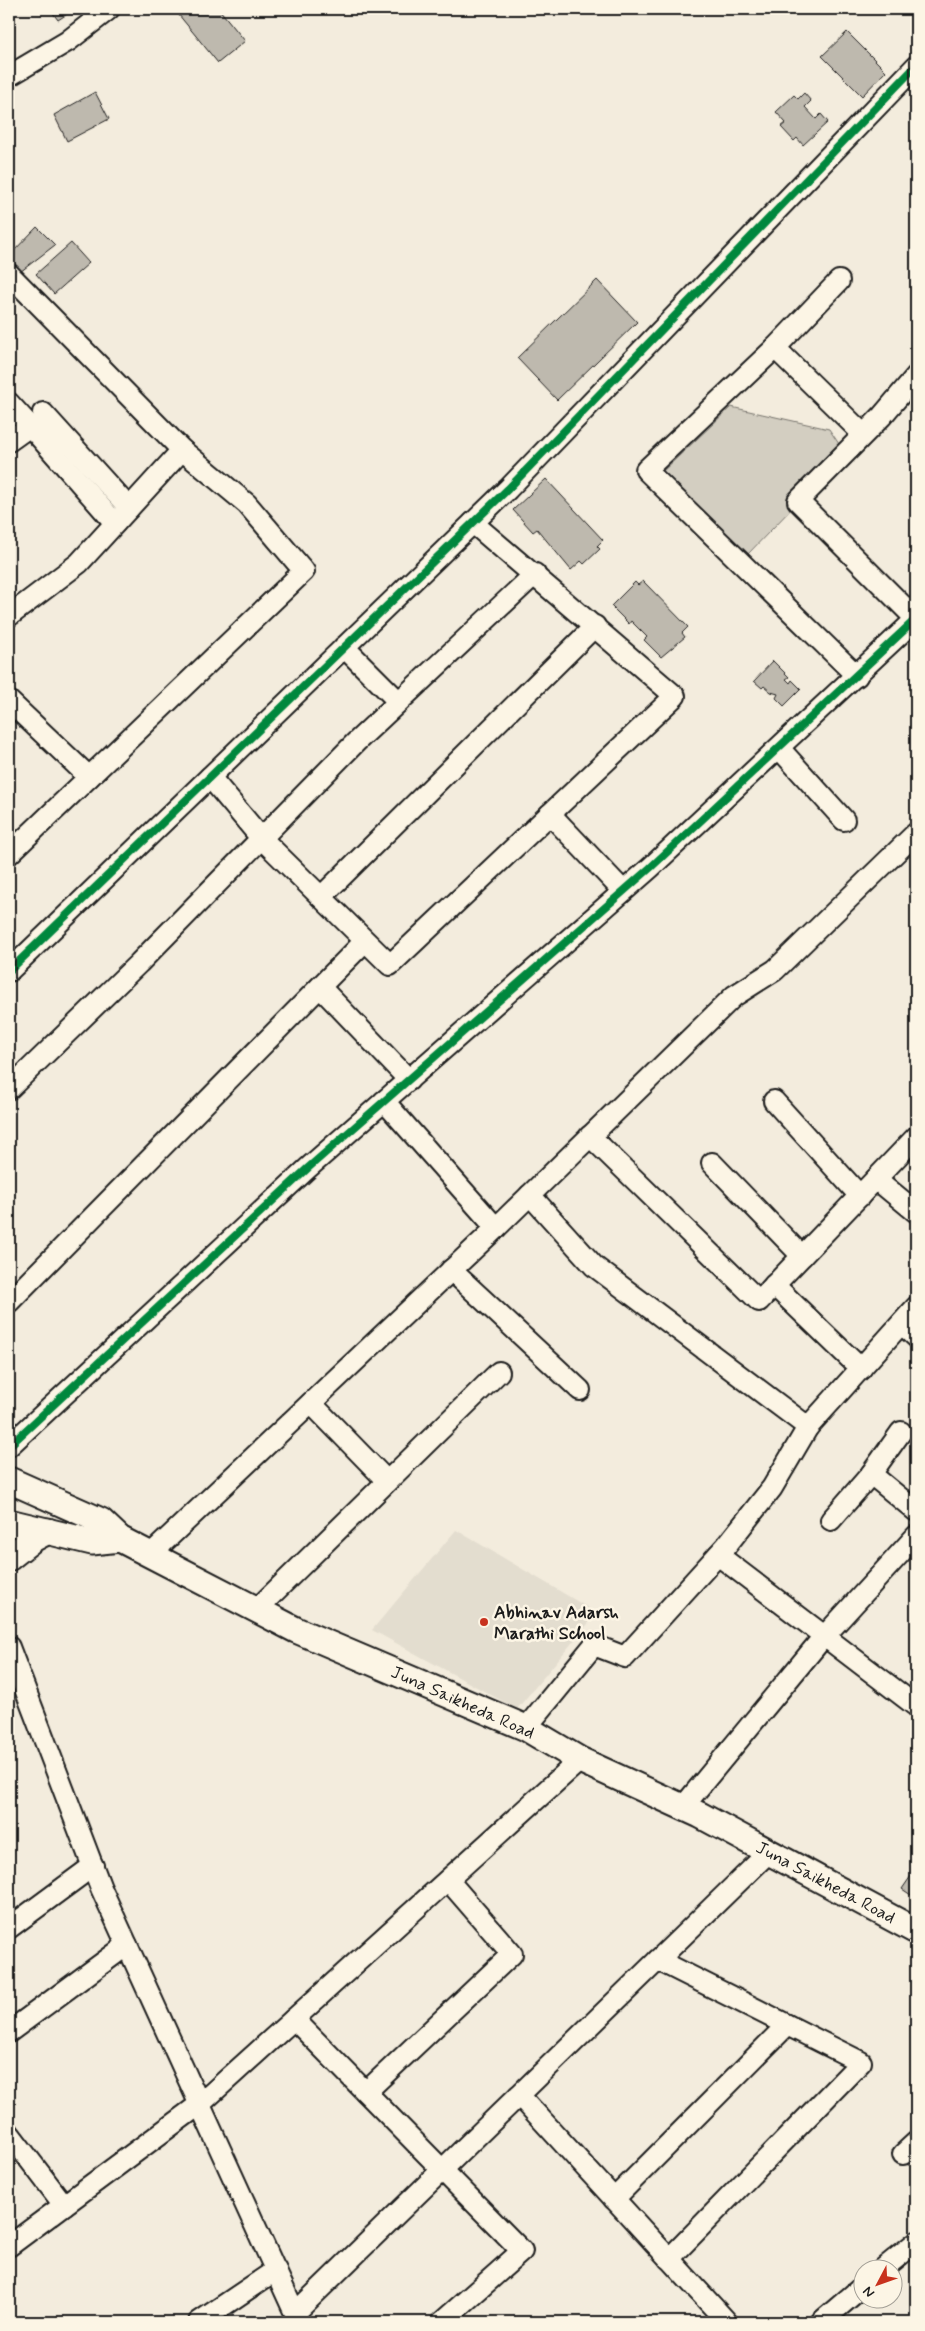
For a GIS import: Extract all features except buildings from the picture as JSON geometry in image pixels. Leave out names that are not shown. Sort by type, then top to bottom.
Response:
[{"type":"main road","name":"Juna Saikheda Road","points":[[9,1480],[101,1520],[120,1539],[296,1630],[526,1728],[580,1760],[683,1808],[916,1931]]},
{"type":"main road","points":[[9,1522],[92,1542],[120,1539]]},
{"type":"main road","points":[[9,1558],[33,1539],[48,1531]]},
{"type":"street","points":[[9,76],[68,41],[109,9]]},
{"type":"street","points":[[9,971],[473,523],[916,66]]},
{"type":"street","points":[[9,274],[182,450],[247,504],[304,571],[9,854]]},
{"type":"street","points":[[839,281],[775,348],[646,470],[857,676]]},
{"type":"street","points":[[775,348],[864,434]]},
{"type":"street","points":[[9,1446],[308,1168],[623,891],[857,676],[916,619],[798,501],[864,434],[912,390]]},
{"type":"street","points":[[9,403],[36,419],[129,508]]},
{"type":"street","points":[[9,441],[36,419]]},
{"type":"street","points":[[36,419],[115,523]]},
{"type":"street","points":[[9,616],[79,563],[182,450]]},
{"type":"street","points":[[210,777],[261,838],[390,965],[675,696],[535,574],[473,523]]},
{"type":"street","points":[[9,1089],[139,963],[398,701],[535,574]]},
{"type":"street","points":[[321,897],[595,626]]},
{"type":"street","points":[[344,647],[398,701]]},
{"type":"street","points":[[9,701],[89,777]]},
{"type":"street","points":[[779,748],[844,820]]},
{"type":"street","points":[[550,814],[623,891]]},
{"type":"street","points":[[150,1555],[496,1228],[734,996],[775,970],[916,832]]},
{"type":"street","points":[[9,1302],[365,941]]},
{"type":"street","points":[[320,987],[409,1080]]},
{"type":"street","points":[[384,1101],[496,1228]]},
{"type":"street","points":[[774,1101],[860,1196]]},
{"type":"street","points":[[590,1136],[759,1300],[916,1137]]},
{"type":"street","points":[[712,1163],[802,1256]]},
{"type":"street","points":[[876,1179],[916,1212]]},
{"type":"street","points":[[530,1195],[594,1266],[808,1427]]},
{"type":"street","points":[[451,1270],[580,1390]]},
{"type":"street","points":[[774,1285],[861,1369]]},
{"type":"street","points":[[526,1728],[594,1645],[625,1658],[718,1555],[772,1488],[808,1427],[916,1307]]},
{"type":"street","points":[[902,1324],[916,1337]]},
{"type":"street","points":[[256,1610],[499,1372]]},
{"type":"street","points":[[311,1403],[387,1481]]},
{"type":"street","points":[[831,1520],[871,1474],[901,1432]]},
{"type":"street","points":[[871,1474],[916,1511]]},
{"type":"street","points":[[683,1808],[825,1637],[916,1536]]},
{"type":"street","points":[[718,1555],[916,1706]]},
{"type":"street","points":[[9,1647],[93,1866],[127,1945],[297,2318],[442,2170],[769,1852]]},
{"type":"street","points":[[9,2246],[200,2104],[580,1760]]},
{"type":"street","points":[[9,1928],[93,1866]]},
{"type":"street","points":[[366,2092],[512,1954],[448,1880]]},
{"type":"street","points":[[9,2032],[127,1945]]},
{"type":"street","points":[[658,1960],[861,2062],[668,2258]]},
{"type":"street","points":[[294,2020],[522,2251],[442,2322]]},
{"type":"street","points":[[614,2199],[787,2025]]},
{"type":"street","points":[[519,2095],[727,2322]]},
{"type":"street","points":[[9,2133],[64,2205]]},
{"type":"street","points":[[896,2258],[916,2242]]},
{"type":"street","points":[[199,2322],[276,2270]]},
{"type":"street","points":[[821,2322],[852,2296]]},
{"type":"shaded area","points":[[731,407],[829,429],[845,453],[747,555],[662,472]]},
{"type":"shaded area","name":"Abhinav Adarsh Marathi School","points":[[456,1530],[597,1613],[517,1709],[372,1630]]},
{"type":"cycle path","points":[[9,971],[508,489],[916,66]]},
{"type":"cycle path","points":[[9,1446],[308,1168],[650,868],[916,619]]},
{"type":"place","name":"Abhinav Adarsh Marathi School","points":[[484,1622]]}]
